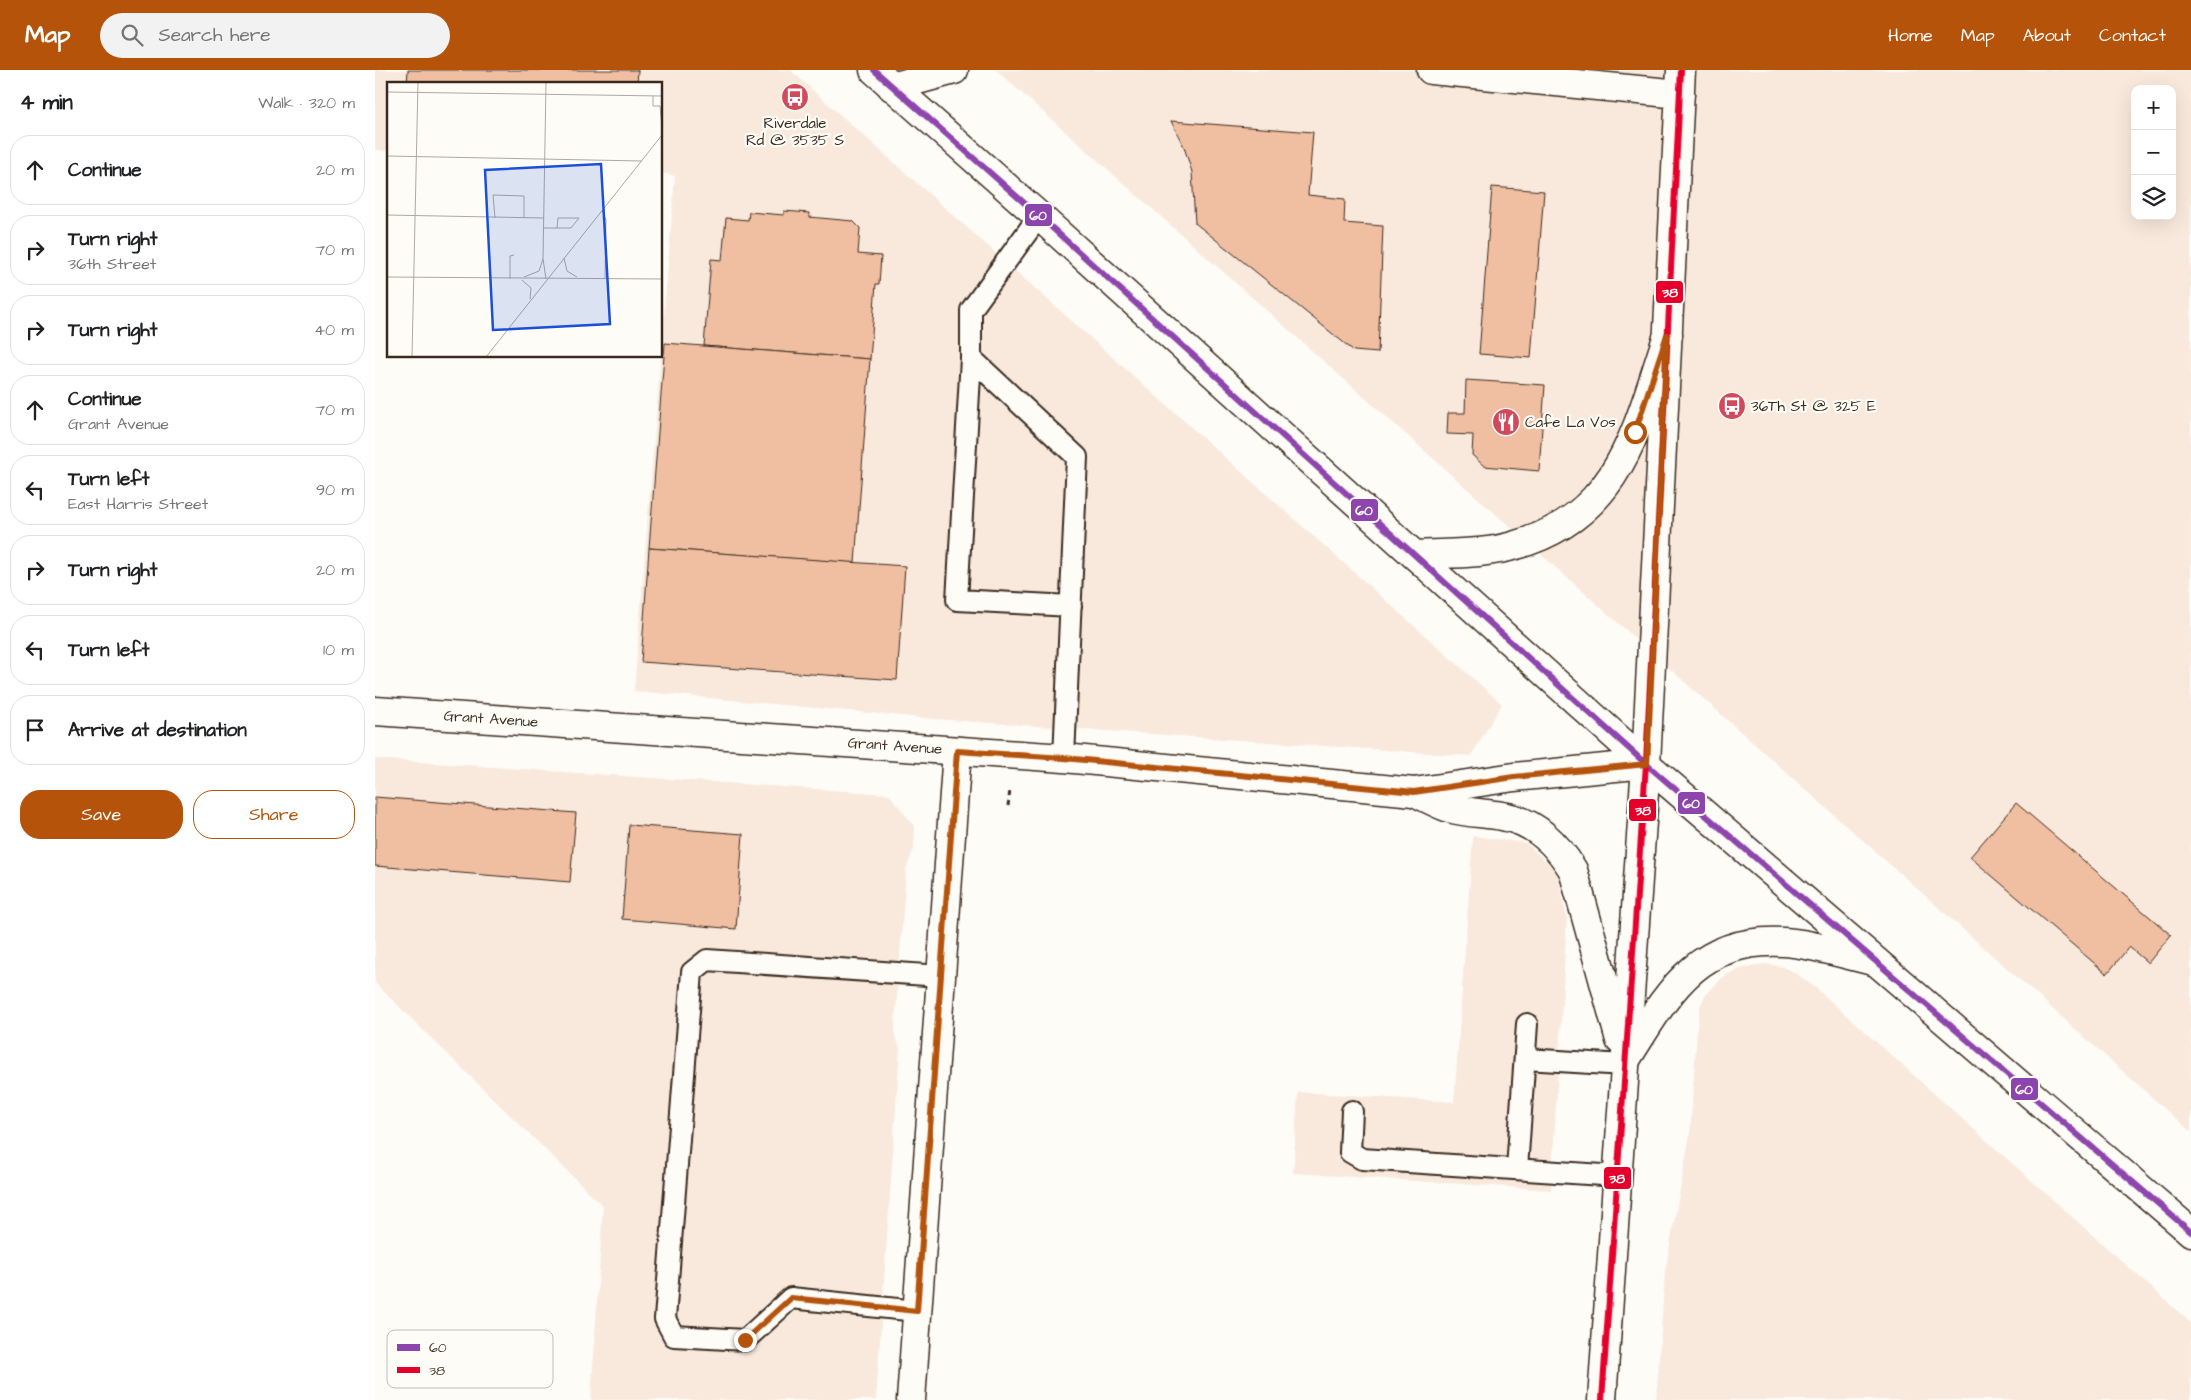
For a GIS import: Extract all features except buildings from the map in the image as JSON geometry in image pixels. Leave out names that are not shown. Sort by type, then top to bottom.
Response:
[{"type":"main road","points":[[883,78],[954,70]]},
{"type":"main road","points":[[1431,70],[1681,82],[1647,764],[1602,1400]]},
{"type":"main road","points":[[883,78],[1039,216],[1647,764],[2191,1232]]},
{"type":"main road","points":[[1415,555],[1490,551],[1515,546],[1539,538],[1562,526],[1586,508],[1607,486],[1623,460],[1635,432],[1667,335]]},
{"type":"main road","name":"Grant Avenue","points":[[375,711],[1064,758],[1414,792]]},
{"type":"main road","points":[[911,1400],[957,751]]},
{"type":"main road","points":[[1414,792],[1514,777],[1647,764]]},
{"type":"main road","points":[[1414,792],[1449,808],[1505,816],[1522,822],[1552,841],[1564,855],[1573,870],[1625,1063]]},
{"type":"main road","points":[[1625,1063],[1665,998],[1683,976],[1706,959],[1733,947],[1758,942],[1784,942],[1877,962]]},
{"type":"lane","points":[[1039,216],[971,310],[971,358],[957,600],[1071,606]]},
{"type":"lane","points":[[971,358],[1077,457],[1064,758]]},
{"type":"lane","points":[[917,1311],[791,1298],[745,1340],[674,1336],[665,1319],[692,972],[707,960],[941,976]]},
{"type":"lane","points":[[1517,1169],[1527,1024]]},
{"type":"lane","points":[[1525,1059],[1625,1063]]},
{"type":"lane","points":[[1352,1111],[1350,1152],[1362,1159],[1618,1176]]},
{"type":"shaded area","points":[[375,70],[790,70],[1502,704],[1471,756],[934,719],[634,691],[661,358],[663,358],[663,327],[675,176],[663,173],[663,82],[387,82],[387,151],[375,150]]},
{"type":"shaded area","points":[[996,70],[2191,70],[2191,1132]]},
{"type":"shaded area","points":[[375,759],[889,794],[915,827],[914,849],[906,869],[895,1026],[895,1035],[900,1048],[876,1400],[591,1400],[603,1206],[375,983]]},
{"type":"shaded area","points":[[1473,836],[1526,843],[1557,871],[1567,919],[1551,1190],[1293,1173],[1298,1092],[1454,1102]]},
{"type":"shaded area","points":[[1765,964],[1781,966],[1797,974],[1817,989],[2191,1323],[2191,1400],[1656,1400],[1665,1272],[1690,1134],[1700,1007],[1705,995],[1723,977],[1734,971]]},
{"type":"transit line","name":"60","points":[[874,70],[1039,216],[1646,764],[2191,1232]]},
{"type":"transit line","name":"38","points":[[1602,1400],[1646,764],[1681,70]]},
{"type":"place","name":"Riverdale Rd @ 3535 S","points":[[795,97]]},
{"type":"place","name":"36Th St @ 325 E","points":[[1732,406]]},
{"type":"place","name":"Cafe La Vos","points":[[1506,422]]},
{"type":"route","points":[[745,1340],[791,1298],[917,1311],[957,751],[1064,758],[1414,792],[1514,777],[1647,764],[1667,335],[1635,432]]}]
